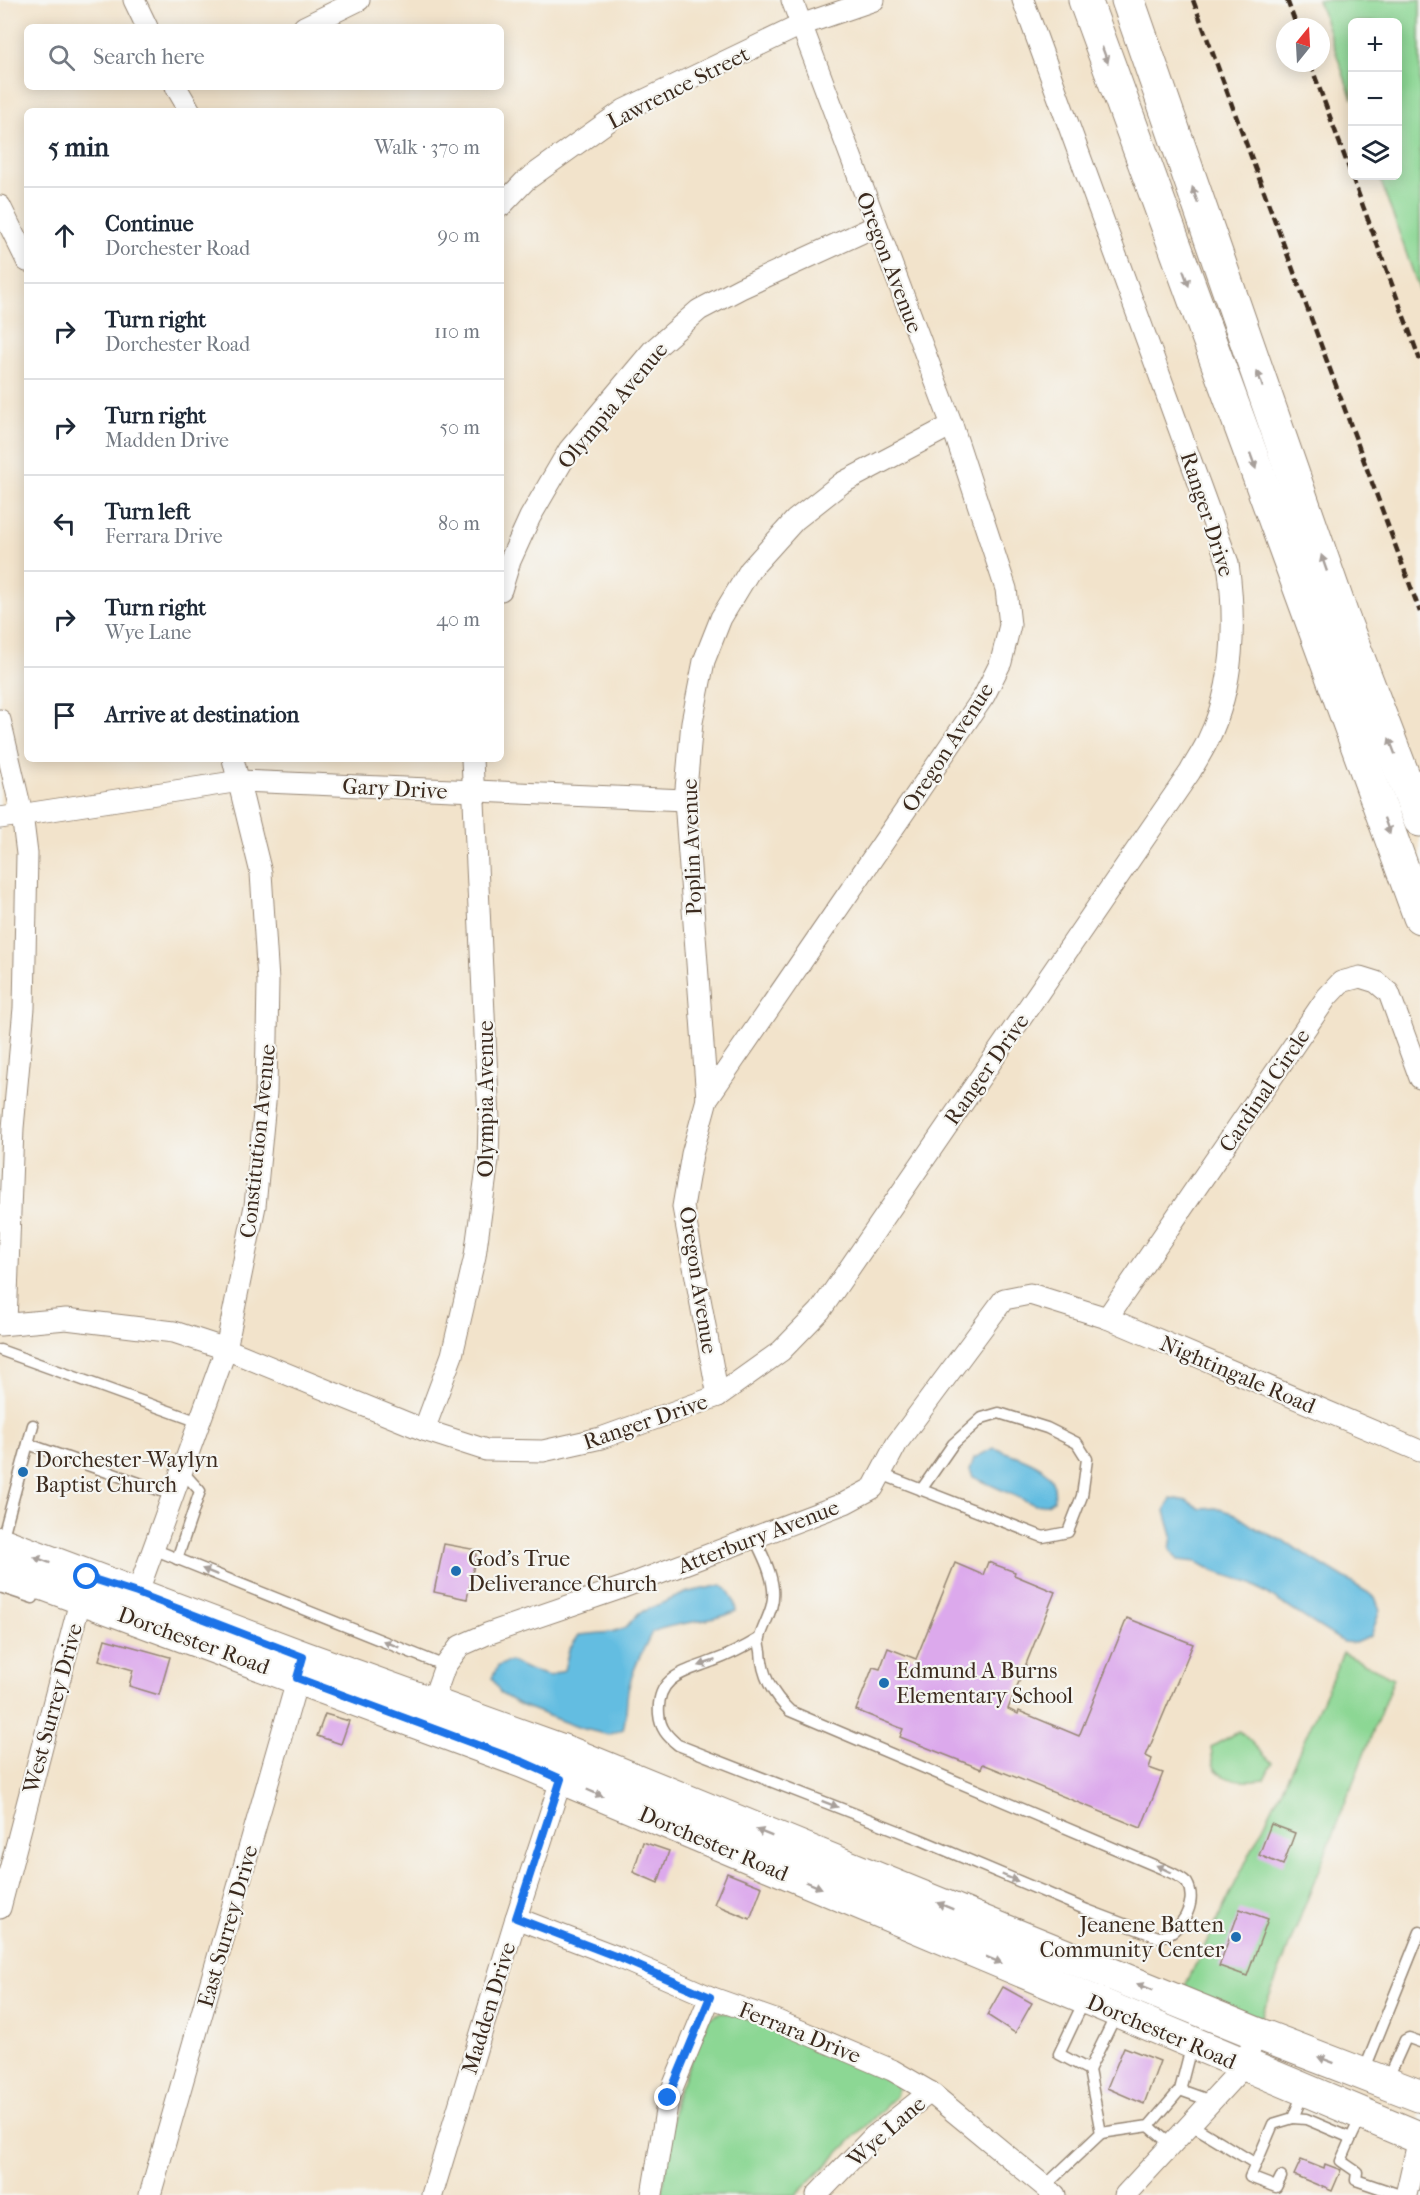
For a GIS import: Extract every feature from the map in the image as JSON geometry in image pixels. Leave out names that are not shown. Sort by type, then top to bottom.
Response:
[{"type":"highway","points":[[1085,0],[1420,917]]},
{"type":"highway","points":[[1128,0],[1342,616],[1420,820]]},
{"type":"main road","name":"Dorchester Road","points":[[0,1543],[84,1588]]},
{"type":"main road","name":"Dorchester Road","points":[[0,1568],[84,1588],[428,1714],[1420,2096]]},
{"type":"main road","name":"Dorchester Road","points":[[566,1766],[1085,1999],[1244,2066],[1302,2113],[1420,2137]]},
{"type":"street","points":[[134,0],[146,24]]},
{"type":"street","points":[[310,24],[359,0]]},
{"type":"street","name":"Oregon Avenue","points":[[718,1396],[683,1207],[692,1154],[707,1100],[984,696],[1001,662],[1010,625],[1006,589],[952,425],[792,0]]},
{"type":"street","name":"Lawrence Street","points":[[504,203],[525,181],[624,110],[801,25],[874,0]]},
{"type":"street","name":"Ranger Drive","points":[[3,1324],[66,1319],[174,1332],[226,1349],[424,1430],[486,1450],[543,1451],[601,1438],[718,1396],[781,1351],[820,1311],[1190,772],[1218,716],[1230,668],[1233,625],[1228,563],[1023,0]]},
{"type":"street","points":[[179,90],[188,108]]},
{"type":"street","points":[[0,206],[24,255]]},
{"type":"street","name":"Olympia Avenue","points":[[504,580],[530,517],[569,450],[652,351],[699,310],[741,288],[876,226]]},
{"type":"street","name":"Poplin Avenue","points":[[707,1100],[685,800],[692,722],[704,661],[721,618],[750,570],[795,520],[842,483],[952,425]]},
{"type":"street","points":[[0,720],[22,814],[27,854],[24,1008],[7,1127],[3,1324]]},
{"type":"street","name":"Constitution Avenue","points":[[133,1605],[226,1349],[255,1206],[266,1092],[268,981],[261,873],[234,762]]},
{"type":"street","points":[[240,781],[244,762]]},
{"type":"street","name":"Olympia Avenue","points":[[424,1430],[452,1355],[473,1267],[488,1160],[489,1120],[472,762]]},
{"type":"street","name":"Gary Drive","points":[[0,818],[240,781],[685,800]]},
{"type":"street","name":"Cardinal Circle","points":[[1107,1318],[1327,997],[1341,982],[1360,977],[1376,982],[1389,993],[1420,1078]]},
{"type":"street","name":"Atterbury Avenue","points":[[428,1714],[445,1666],[460,1646],[487,1634],[621,1588],[845,1503],[873,1488],[897,1443],[1004,1299],[1030,1294],[1053,1303]]},
{"type":"street","name":"Nightingale Road","points":[[1053,1303],[1107,1318],[1420,1451]]},
{"type":"street","name":"West Surrey Drive","points":[[0,1908],[84,1588]]},
{"type":"street","name":"East Surrey Drive","points":[[150,2195],[300,1668]]},
{"type":"street","name":"Madden Drive","points":[[432,2195],[516,1918],[566,1766]]},
{"type":"street","name":"Ferrara Drive","points":[[516,1918],[615,1956],[710,1997],[775,2020],[892,2070],[930,2092],[1050,2191]]},
{"type":"street","points":[[652,2195],[668,2098],[710,1997]]},
{"type":"street","points":[[1125,2195],[1244,2066],[1256,2032]]},
{"type":"street","name":"Wye Lane","points":[[817,2195],[873,2138],[930,2092]]},
{"type":"street","points":[[1406,2195],[1420,2137]]},
{"type":"lane","points":[[0,1350],[199,1422]]},
{"type":"lane","points":[[881,1474],[921,1490],[1043,1537],[1068,1532],[1082,1496],[1087,1459],[1077,1443],[1047,1428],[999,1413],[982,1418],[953,1444],[921,1490]]},
{"type":"lane","points":[[0,1543],[33,1425]]},
{"type":"lane","points":[[28,1444],[173,1495]]},
{"type":"lane","points":[[177,1559],[200,1491],[182,1471]]},
{"type":"lane","points":[[754,1537],[768,1567],[773,1590],[772,1608],[760,1638],[761,1662],[767,1682],[778,1700],[790,1711],[1163,1869],[1186,1881],[1191,1892],[1191,1902],[1180,1926],[1170,1934],[1158,1937],[678,1744],[666,1736],[659,1718],[659,1696],[673,1677],[723,1657],[760,1638]]},
{"type":"lane","points":[[153,1550],[445,1666]]},
{"type":"lane","points":[[0,1587],[33,1598]]},
{"type":"lane","points":[[1374,2078],[1420,1932]]},
{"type":"lane","points":[[1085,1999],[1059,2054],[1089,2070]]},
{"type":"lane","points":[[1101,2133],[1089,2070],[1117,2012]]},
{"type":"lane","points":[[1374,2078],[1405,2040],[1409,2038],[1420,2042]]},
{"type":"lane","points":[[1050,2191],[1101,2133],[1149,2126],[1180,2090],[1188,2059]]},
{"type":"lane","points":[[1180,2090],[1211,2101]]},
{"type":"lane","points":[[1281,2176],[1276,2187],[1250,2177],[1274,2133],[1274,2124],[1302,2113]]},
{"type":"lane","points":[[1190,2124],[1256,2164]]},
{"type":"lane","points":[[1149,2126],[1171,2145]]},
{"type":"lane","points":[[1341,2161],[1357,2126]]},
{"type":"lane","points":[[1329,2155],[1357,2172],[1356,2180],[1400,2195]]},
{"type":"green space","points":[[1318,0],[1420,0],[1420,292],[1380,180],[1402,180],[1402,18],[1348,18],[1348,87],[1330,35],[1330,18],[1324,18]]},
{"type":"green space","points":[[1343,1653],[1394,1678],[1260,2020],[1182,1992],[1290,1772]]},
{"type":"green space","points":[[1240,1731],[1272,1763],[1264,1779],[1236,1780],[1218,1772],[1214,1766],[1211,1747]]},
{"type":"green space","points":[[720,2013],[735,2014],[889,2075],[898,2085],[896,2096],[796,2195],[662,2195],[675,2099],[708,2018]]},
{"type":"water","points":[[994,1448],[1026,1460],[1045,1471],[1054,1488],[1054,1500],[1047,1504],[1035,1505],[973,1477],[970,1470],[974,1458]]},
{"type":"water","points":[[1171,1498],[1187,1501],[1201,1509],[1216,1508],[1235,1514],[1375,1597],[1380,1610],[1371,1636],[1355,1643],[1343,1642],[1250,1583],[1216,1572],[1197,1562],[1178,1560],[1170,1549],[1172,1536],[1165,1511]]},
{"type":"water","points":[[722,1585],[732,1597],[736,1611],[652,1632],[630,1683],[623,1729],[609,1735],[580,1728],[520,1705],[501,1694],[492,1678],[498,1666],[510,1661],[531,1671],[550,1676],[564,1670],[569,1650],[579,1635],[612,1632],[625,1628],[639,1613],[688,1592]]},
{"type":"building","name":"God's True Deliverance Church","points":[[444,1544],[477,1550],[467,1599],[434,1592]]},
{"type":"building","name":"Edmund A Burns Elementary School","points":[[988,1562],[1015,1572],[1014,1575],[1055,1592],[1008,1709],[1018,1714],[1019,1711],[1079,1736],[1127,1618],[1193,1644],[1146,1756],[1152,1759],[1149,1768],[1163,1773],[1141,1828],[983,1764],[981,1769],[900,1737],[903,1729],[856,1710],[873,1667],[880,1669],[888,1648],[916,1659],[955,1563],[983,1575]]},
{"type":"building","points":[[105,1639],[170,1657],[159,1695],[129,1686],[133,1670],[99,1660]]},
{"type":"building","points":[[325,1714],[349,1721],[341,1744],[317,1736]]},
{"type":"building","points":[[1271,1824],[1295,1833],[1283,1865],[1259,1855]]},
{"type":"building","points":[[643,1842],[669,1851],[658,1883],[633,1872]]},
{"type":"building","points":[[727,1873],[762,1887],[750,1919],[714,1904]]},
{"type":"building","points":[[1240,1909],[1268,1919],[1247,1976],[1219,1966]]},
{"type":"building","points":[[1003,1987],[1032,2003],[1015,2033],[987,2015]]},
{"type":"building","points":[[1124,2047],[1160,2061],[1144,2104],[1107,2088]]},
{"type":"building","points":[[1301,2160],[1324,2169],[1325,2164],[1341,2170],[1332,2191],[1294,2175]]},
{"type":"railway","points":[[1193,0],[1420,612]]},
{"type":"railway","points":[[1287,0],[1294,18]]},
{"type":"railway","points":[[1313,72],[1420,360]]},
{"type":"place","name":"Dorchester-Waylyn Baptist Church","points":[[23,1472]]},
{"type":"place","name":"God's True Deliverance Church","points":[[456,1571]]},
{"type":"place","name":"Edmund A Burns Elementary School","points":[[884,1683]]},
{"type":"place","name":"Jeanene Batten Community Center","points":[[1236,1937]]},
{"type":"route","points":[[87,1577],[137,1593],[303,1657],[297,1678],[523,1762],[561,1779],[516,1918],[615,1956],[710,1997],[668,2098]]}]
